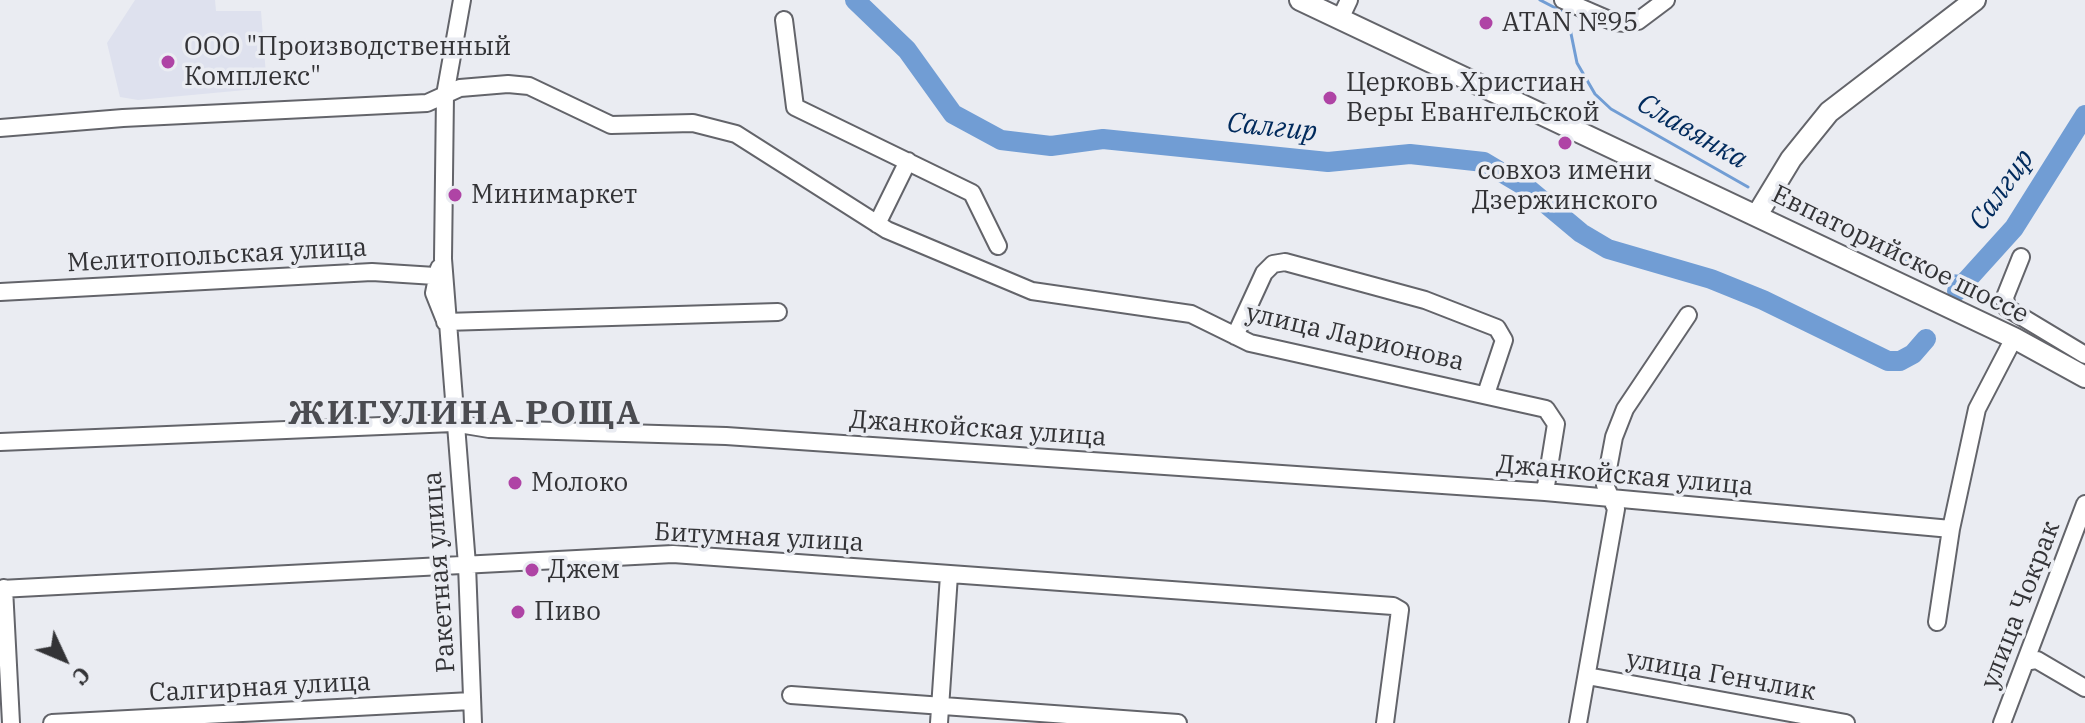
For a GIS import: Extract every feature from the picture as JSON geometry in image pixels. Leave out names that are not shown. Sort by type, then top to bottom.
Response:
[{"type":"main road","name":"Евпаторийское шоссе","points":[[1300,0],[1344,9],[1757,215],[2014,338],[2085,377]]},
{"type":"main road","points":[[1757,215],[1791,159],[1829,112],[1975,0]]},
{"type":"street","name":"Ракетная улица","points":[[462,0],[445,95],[443,259],[447,282],[445,322],[467,565],[473,723]]},
{"type":"street","points":[[1563,0],[1614,22],[1626,23],[1638,21],[1666,0]]},
{"type":"street","points":[[784,20],[795,107],[972,193],[998,246]]},
{"type":"street","name":"улица Ларионова","points":[[0,128],[123,118],[427,103],[460,88],[508,84],[529,86],[611,125],[693,123],[736,134],[877,224],[1032,291],[1191,314],[1250,343],[1540,407],[1554,418],[1545,492]]},
{"type":"street","points":[[877,224],[908,161]]},
{"type":"street","points":[[2021,257],[2005,297],[2007,308],[2085,355]]},
{"type":"street","name":"Ракетная улица","points":[[443,259],[435,276],[434,293],[445,322]]},
{"type":"street","points":[[1235,336],[1264,273],[1279,262],[1425,300],[1497,328],[1503,335],[1486,394]]},
{"type":"street","name":"Мелитопольская улица","points":[[0,292],[372,272],[435,276]]},
{"type":"street","points":[[445,322],[778,312]]},
{"type":"street","points":[[1578,723],[1616,509],[1605,485],[1614,437],[1625,409],[1688,315]]},
{"type":"street","points":[[1937,622],[1951,529],[1977,409],[2014,338]]},
{"type":"street","name":"Джанкойская улица","points":[[0,442],[453,423],[489,429],[726,436],[1545,492],[1951,529]]},
{"type":"street","name":"улица Чокрак","points":[[2002,723],[2085,504]]},
{"type":"street","name":"Битумная улица","points":[[2,588],[673,554],[1397,606],[1400,610],[1385,723]]},
{"type":"street","points":[[939,723],[949,575]]},
{"type":"street","points":[[2,588],[11,723]]},
{"type":"street","points":[[2026,662],[2037,660],[2085,688]]},
{"type":"street","name":"улица Генчлик","points":[[1587,676],[1846,723]]},
{"type":"street","points":[[791,695],[1178,723]]},
{"type":"street","name":"Салгирная улица","points":[[52,723],[471,701]]},
{"type":"shaded area","name":"ООО \"Производственный Комплекс\"","points":[[135,0],[215,0],[216,11],[261,11],[267,88],[138,100],[120,97],[107,43]]},
{"type":"waterway","name":"Салгир","points":[[855,0],[907,50],[953,114],[1001,140],[1051,146],[1103,139],[1328,162],[1410,154],[1484,162],[1526,187],[1581,233],[1608,249],[1711,279],[1763,300],[1888,361],[1900,361],[1913,354],[1926,339]]},
{"type":"waterway","name":"Славянка","points":[[1540,0],[1567,14],[1577,63],[1595,94],[1611,109],[1748,187]]},
{"type":"waterway","name":"Салгир","points":[[1957,291],[2014,228],[2085,115]]},
{"type":"waterway","name":"Славянка","points":[[1785,204],[1933,274],[1968,277]]},
{"type":"place","name":"ATAN №95","points":[[1486,23]]},
{"type":"place","name":"ООО \"Производственный Комплекс\"","points":[[168,62]]},
{"type":"place","name":"Церковь Христиан Веры Евангельской","points":[[1330,98]]},
{"type":"place","name":"совхоз имени Дзержинского","points":[[1565,143]]},
{"type":"place","name":"Минимаркет","points":[[455,195]]},
{"type":"place","name":"Молоко","points":[[515,483]]},
{"type":"place","name":"Джем","points":[[532,570]]},
{"type":"place","name":"Пиво","points":[[518,612]]},
{"type":"district","name":"ЖИГУЛИНА РОЩА","points":[[465,414]]}]
